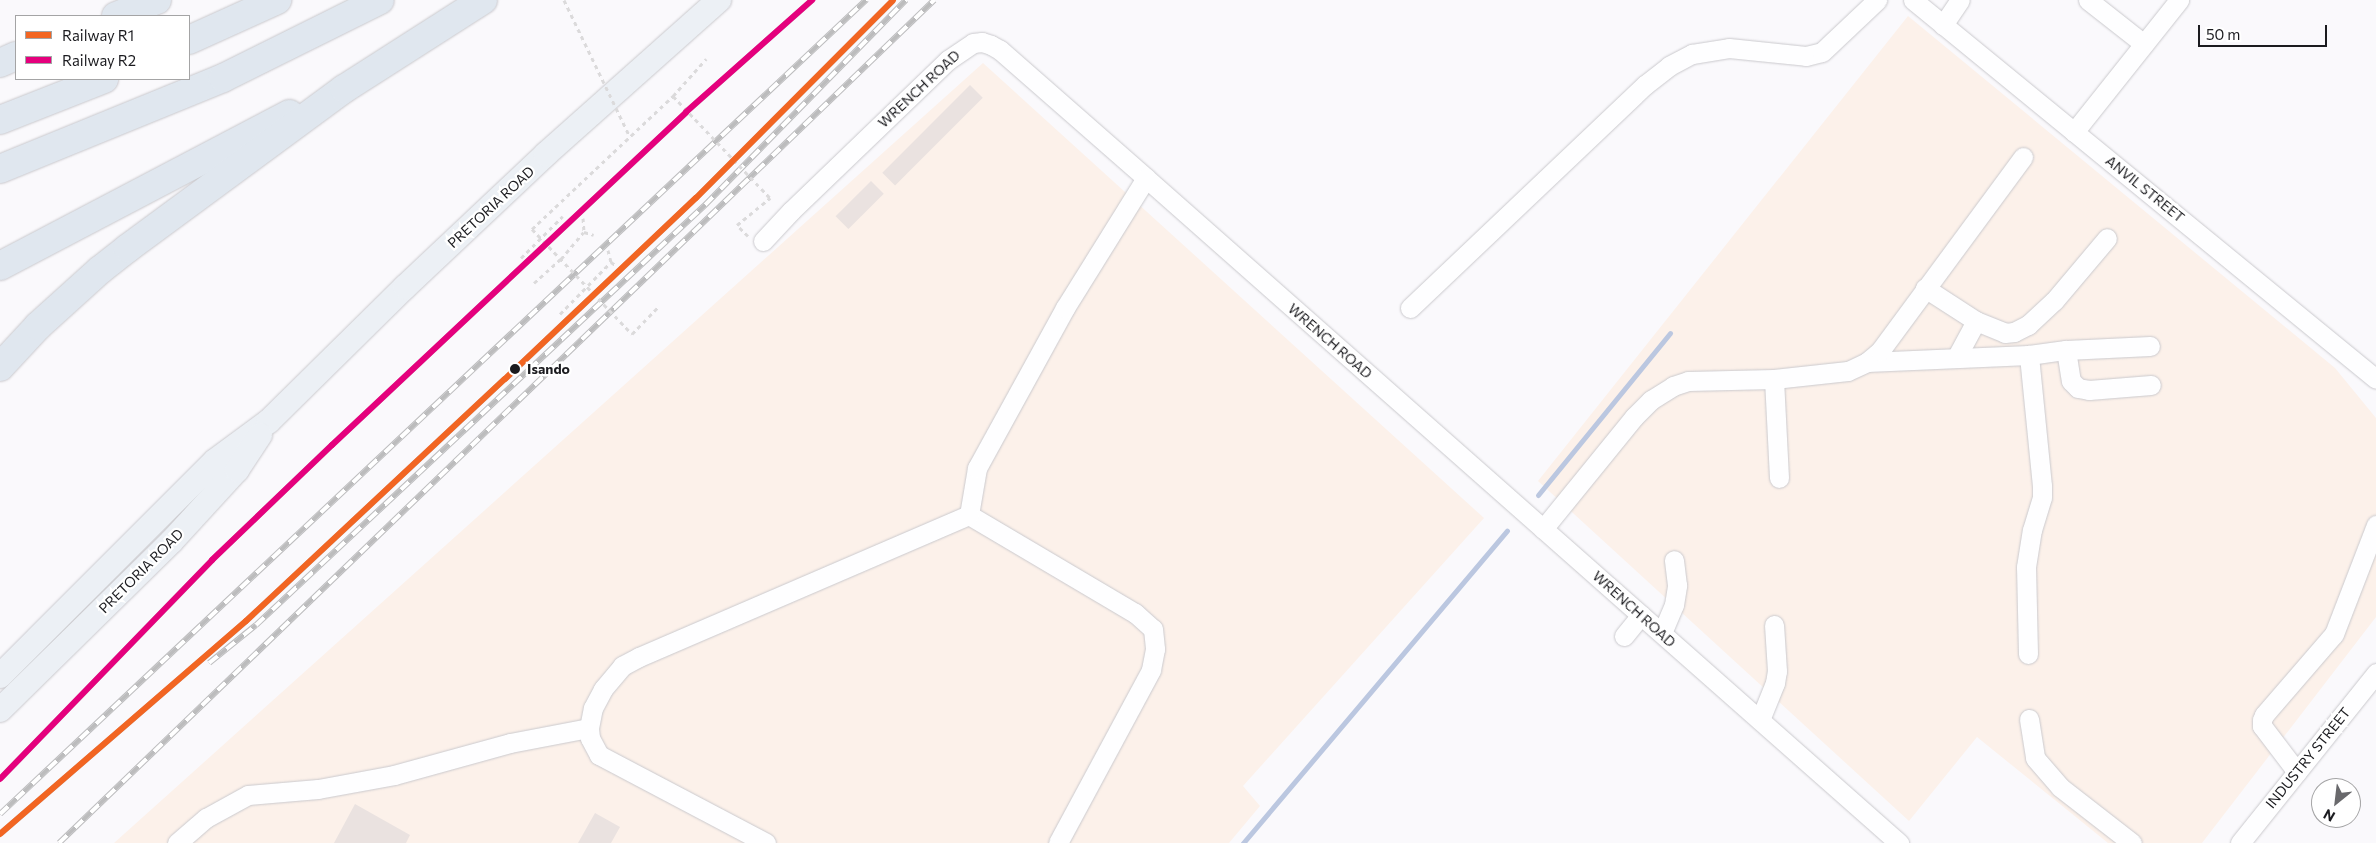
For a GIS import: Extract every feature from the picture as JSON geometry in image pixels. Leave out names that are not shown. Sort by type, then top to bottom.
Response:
[{"type":"highway","points":[[119,15],[157,0]]},
{"type":"highway","points":[[190,40],[277,0]]},
{"type":"highway","points":[[0,170],[223,78],[380,0]]},
{"type":"highway","points":[[0,367],[38,326],[100,270],[344,90],[483,0]]},
{"type":"highway","points":[[0,62],[15,56]]},
{"type":"highway","points":[[0,120],[101,80]]},
{"type":"highway","points":[[0,266],[279,119],[344,90]]},
{"type":"main road","name":"PRETORIA ROAD","points":[[0,676],[215,461],[269,421],[412,280],[546,154],[719,0]]},
{"type":"main road","name":"PRETORIA ROAD","points":[[0,710],[171,542],[237,470],[269,421]]},
{"type":"street","points":[[1410,308],[1645,86],[1669,66],[1692,54],[1729,48],[1806,56],[1822,52],[1876,0]]},
{"type":"street","name":"ANVIL STREET","points":[[1913,0],[2376,379]]},
{"type":"street","points":[[1943,25],[1960,0]]},
{"type":"street","points":[[2088,0],[2144,44]]},
{"type":"street","points":[[2074,132],[2179,0]]},
{"type":"street","name":"WRENCH ROAD","points":[[763,241],[948,60],[973,43],[982,42],[1000,50],[1899,843]]},
{"type":"street","points":[[1543,529],[1634,417],[1651,400],[1673,386],[1688,381],[1774,379],[1848,371],[1867,362],[1880,351],[2023,157]]},
{"type":"street","points":[[969,515],[977,468],[1065,308],[1146,178]]},
{"type":"street","points":[[1925,288],[1976,321],[2005,333],[2014,332],[2028,325],[2054,301],[2107,238]]},
{"type":"street","points":[[1956,358],[1976,321]]},
{"type":"street","points":[[1867,362],[2029,355],[2066,350],[2150,346]]},
{"type":"street","points":[[2066,350],[2071,381],[2078,388],[2089,390],[2151,385]]},
{"type":"street","points":[[2028,654],[2026,567],[2032,530],[2042,497],[2029,355]]},
{"type":"street","points":[[1774,379],[1779,478]]},
{"type":"street","points":[[766,843],[599,755],[590,738],[589,728],[598,698],[622,666],[638,657],[969,515]]},
{"type":"street","points":[[969,515],[1135,613],[1153,630],[1155,649],[1151,670],[1058,843]]},
{"type":"street","points":[[2297,772],[2262,726],[2262,720],[2264,715],[2334,634],[2376,525]]},
{"type":"street","points":[[1662,633],[1674,605],[1677,585],[1674,560]]},
{"type":"street","points":[[1624,636],[1641,615]]},
{"type":"street","points":[[1760,720],[1775,683],[1777,671],[1774,625]]},
{"type":"street","name":"INDUSTRY STREET","points":[[2240,843],[2376,673]]},
{"type":"street","points":[[2028,720],[2035,758],[2060,787],[2132,843]]},
{"type":"street","points":[[177,843],[206,818],[248,795],[318,789],[394,776],[510,743],[589,728]]},
{"type":"path","points":[[564,0],[630,137]]},
{"type":"path","points":[[660,305],[632,334],[532,229],[672,96],[706,59]]},
{"type":"path","points":[[672,96],[770,198],[740,222]]},
{"type":"path","points":[[521,258],[563,216]]},
{"type":"path","points":[[534,283],[561,259],[584,232],[583,218]]},
{"type":"path","points":[[584,232],[594,235]]},
{"type":"path","points":[[608,250],[611,262],[617,266]]},
{"type":"path","points":[[560,314],[611,262]]},
{"type":"shaded area","points":[[1908,16],[2335,368],[2376,418],[2376,617],[2202,843],[2108,843],[1977,737],[1909,821],[1538,481]]},
{"type":"shaded area","points":[[983,63],[1484,518],[1243,786],[1260,806],[1229,843],[114,843]]},
{"type":"building","points":[[970,85],[983,98],[895,185],[882,173]]},
{"type":"building","points":[[871,181],[884,194],[848,229],[836,216]]},
{"type":"building","points":[[355,804],[410,835],[406,843],[334,843]]},
{"type":"building","points":[[595,813],[620,827],[611,843],[578,843]]},
{"type":"waterway","points":[[1538,495],[1670,333]]},
{"type":"waterway","points":[[1243,843],[1507,531]]},
{"type":"railway","points":[[0,779],[212,560],[686,112],[812,0]]},
{"type":"railway","points":[[0,814],[866,0]]},
{"type":"railway","points":[[0,834],[246,621],[696,198],[893,0]]},
{"type":"railway","points":[[209,663],[256,625],[705,205],[906,0]]},
{"type":"railway","points":[[59,843],[934,0]]},
{"type":"rail line","name":"R2","points":[[0,779],[212,560],[686,112],[812,0]]},
{"type":"rail line","name":"R1","points":[[0,834],[246,621],[696,198],[893,0]]},
{"type":"place","name":"Isando","points":[[515,369]]}]
